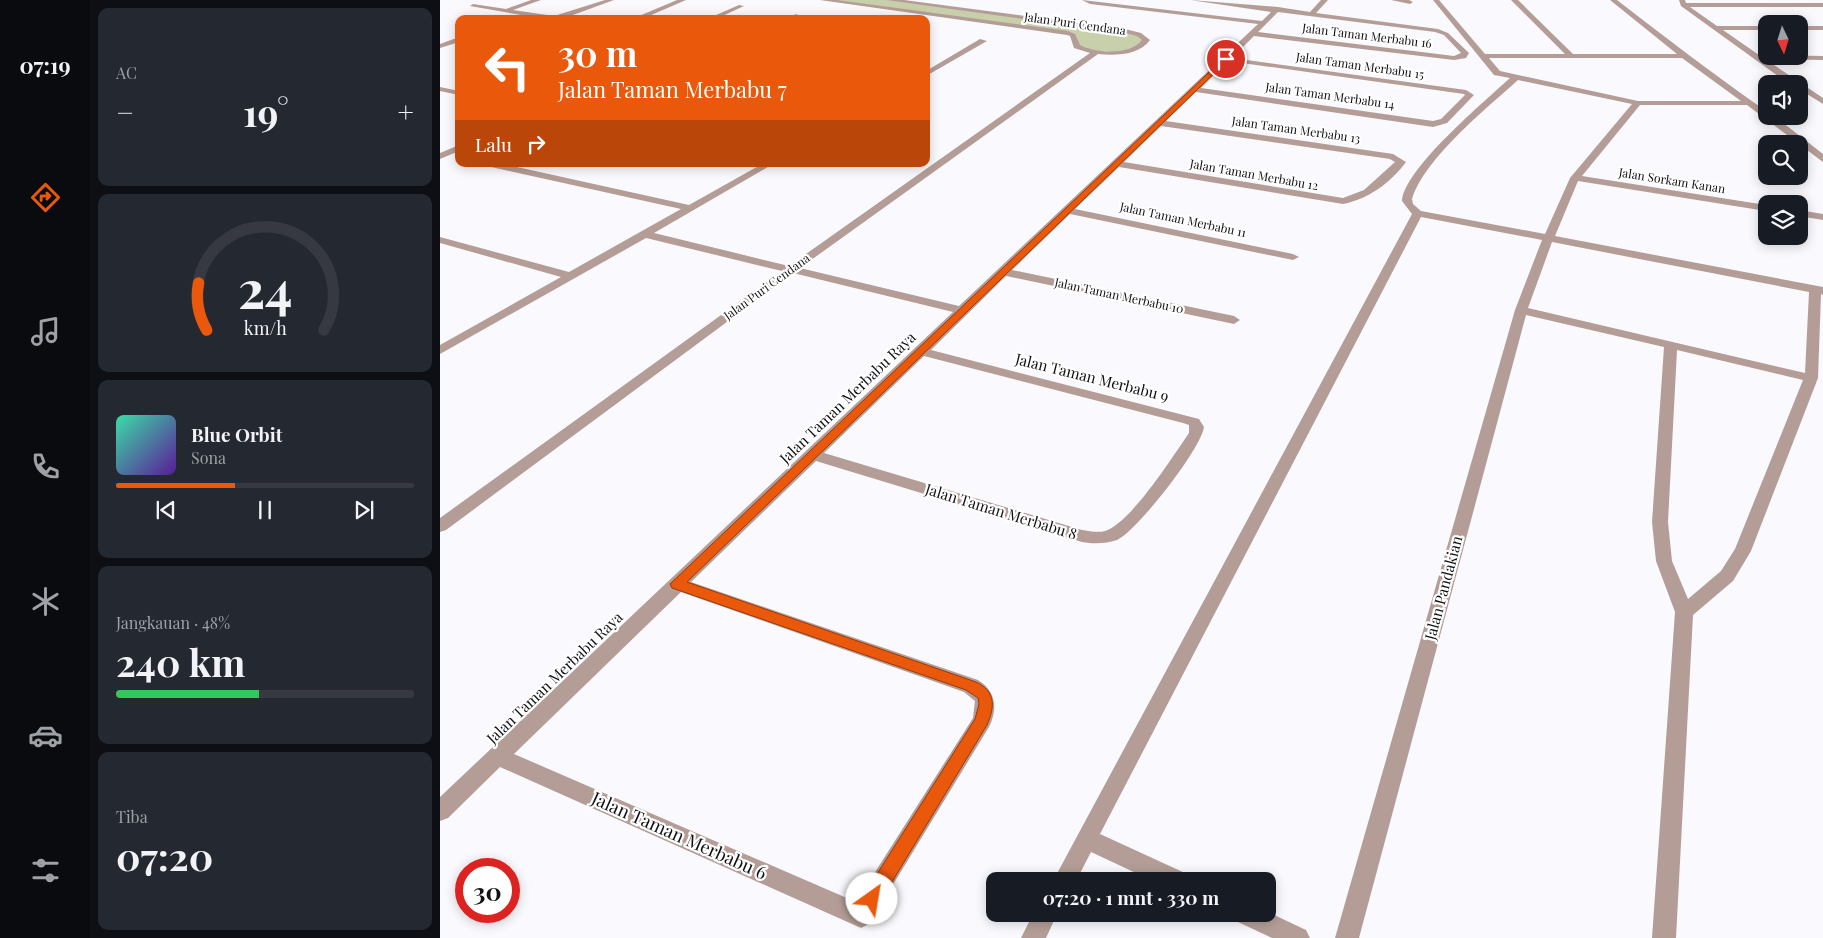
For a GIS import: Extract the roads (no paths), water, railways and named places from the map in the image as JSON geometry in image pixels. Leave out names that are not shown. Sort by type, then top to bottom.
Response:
[{"type":"street","points":[[505,10],[538,0]]},
{"type":"street","points":[[566,15],[612,0]]},
{"type":"street","points":[[645,15],[683,0]]},
{"type":"street","name":"Jalan Puri Cendana","points":[[823,0],[1056,31],[1072,35],[1076,45],[1097,52],[1127,51],[1142,47],[1146,40],[1139,34],[1126,31],[889,0]]},
{"type":"street","points":[[1086,0],[1264,23]]},
{"type":"street","points":[[1193,0],[1312,14],[1326,0]]},
{"type":"street","points":[[1246,6],[1252,0]]},
{"type":"street","points":[[1394,0],[1410,2]]},
{"type":"street","points":[[1436,0],[1485,56],[1492,70],[1515,78],[1638,103],[1751,103]]},
{"type":"street","points":[[1514,0],[1571,56]]},
{"type":"street","points":[[1612,0],[1684,56],[1758,109]]},
{"type":"street","points":[[1683,2],[1823,5]]},
{"type":"street","points":[[1683,2],[1758,57]]},
{"type":"street","points":[[1153,10],[1160,5]]},
{"type":"street","points":[[473,6],[538,15]]},
{"type":"street","points":[[720,15],[741,6]]},
{"type":"street","name":"Jalan Taman Merbabu Raya","points":[[440,811],[1278,9]]},
{"type":"street","points":[[520,15],[525,13]]},
{"type":"street","name":"Jalan Taman Merbabu 16","points":[[1253,34],[1454,58],[1463,56],[1465,53],[1446,34],[1436,30],[1312,14]]},
{"type":"street","points":[[1718,28],[1758,28]]},
{"type":"street","points":[[1808,28],[1823,28]]},
{"type":"street","points":[[442,45],[455,40]]},
{"type":"street","points":[[930,72],[983,41]]},
{"type":"street","points":[[442,45],[455,47]]},
{"type":"street","name":"Jalan Puri Cendana","points":[[440,526],[790,270],[1097,52]]},
{"type":"street","points":[[1485,56],[1684,56]]},
{"type":"street","points":[[1808,58],[1823,58]]},
{"type":"street","name":"Jalan Taman Merbabu 15","points":[[1226,59],[1470,94],[1458,109]]},
{"type":"street","points":[[1769,65],[1783,75]]},
{"type":"street","points":[[1515,78],[1456,132],[1423,170],[1408,193],[1407,198],[1410,208],[1418,213],[1819,290],[1811,378],[1743,551],[1727,576],[1684,612]]},
{"type":"street","points":[[440,89],[455,92]]},
{"type":"street","name":"Jalan Taman Merbabu 14","points":[[1194,90],[1433,124],[1442,123],[1458,109]]},
{"type":"street","points":[[1808,90],[1823,91]]},
{"type":"street","points":[[1808,93],[1823,102]]},
{"type":"street","name":"Jalan Pandakian","points":[[1347,938],[1521,310],[1548,239],[1575,178],[1638,103]]},
{"type":"street","name":"Jalan Taman Merbabu 13","points":[[1159,123],[1398,158],[1401,162],[1382,181]]},
{"type":"street","points":[[1779,125],[1823,159]]},
{"type":"street","points":[[442,154],[455,149]]},
{"type":"street","points":[[442,154],[455,156]]},
{"type":"street","name":"Jalan Taman Merbabu 12","points":[[1116,164],[1336,201],[1352,200],[1382,181]]},
{"type":"street","points":[[505,167],[690,208]]},
{"type":"street","points":[[441,349],[763,167]]},
{"type":"street","name":"Jalan Sorkam Kanan","points":[[1575,178],[1758,207]]},
{"type":"street","name":"Jalan Taman Merbabu 11","points":[[1068,211],[1293,257]]},
{"type":"street","points":[[1069,872],[1418,213]]},
{"type":"street","points":[[1808,214],[1823,217]]},
{"type":"street","points":[[644,234],[963,311]]},
{"type":"street","points":[[440,240],[570,276]]},
{"type":"street","name":"Jalan Taman Merbabu 10","points":[[1003,272],[1234,320]]},
{"type":"street","points":[[1521,310],[1811,378]]},
{"type":"street","points":[[1664,938],[1684,612],[1664,561],[1660,522],[1671,344]]},
{"type":"street","name":"Jalan Taman Merbabu 9","points":[[921,351],[1194,422],[1197,427],[1196,433],[1168,475]]},
{"type":"street","name":"Jalan Taman Merbabu 8","points":[[813,455],[1091,538],[1114,534],[1128,523],[1168,475]]},
{"type":"street","name":"Jalan Taman Merbabu 6","points":[[497,756],[861,916],[982,721],[986,704],[985,696],[971,686],[677,584]]},
{"type":"street","points":[[1087,839],[1158,872]]},
{"type":"street","points":[[1033,938],[1042,922]]},
{"type":"street","points":[[1263,922],[1298,938]]}]
